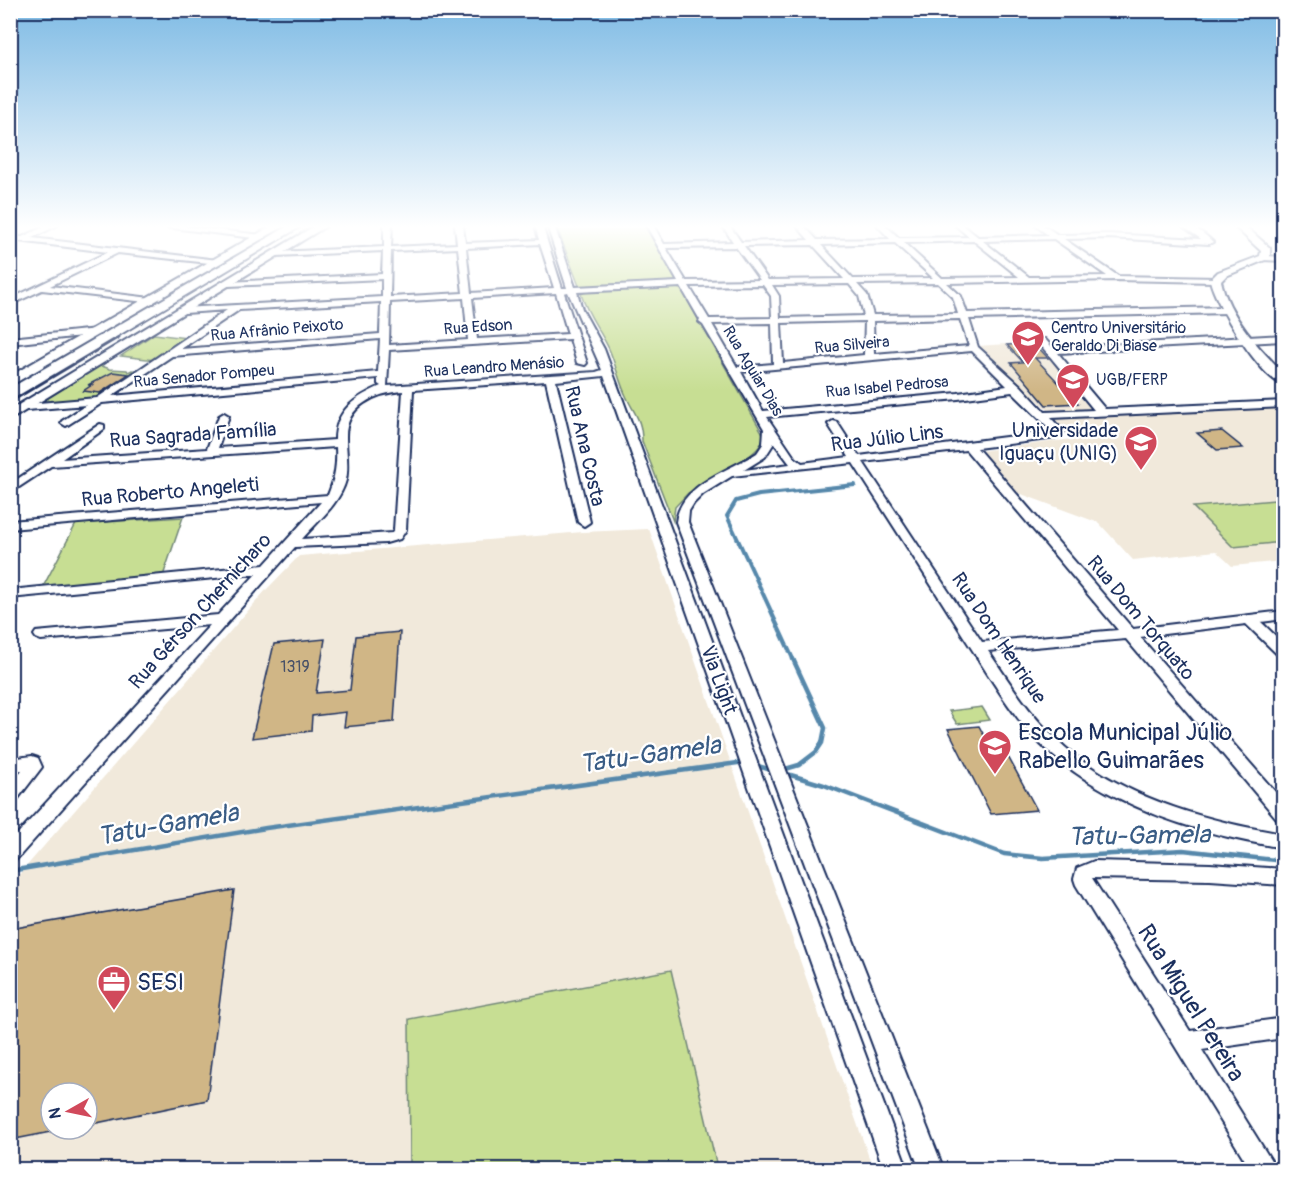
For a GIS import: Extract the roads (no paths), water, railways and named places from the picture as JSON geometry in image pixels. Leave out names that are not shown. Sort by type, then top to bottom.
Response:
[{"type":"main road","points":[[10,382],[187,280]]},
{"type":"main road","points":[[10,416],[234,280]]},
{"type":"main road","points":[[1215,280],[1216,288],[1228,310],[1250,341],[1284,381]]},
{"type":"street","points":[[10,303],[58,280]]},
{"type":"street","points":[[228,284],[306,280]]},
{"type":"street","points":[[383,382],[387,280]]},
{"type":"street","points":[[466,280],[473,342]]},
{"type":"street","points":[[554,280],[582,363]]},
{"type":"street","name":"Via Light","points":[[568,280],[608,372],[896,1170]]},
{"type":"street","name":"Rua Aguiar Dias","points":[[680,280],[769,429],[790,459],[799,466]]},
{"type":"street","points":[[765,280],[775,296],[778,366]]},
{"type":"street","points":[[185,310],[682,284],[935,280]]},
{"type":"street","points":[[941,280],[957,296],[974,348],[1045,415],[1284,404]]},
{"type":"street","points":[[850,281],[863,296],[869,317],[869,359]]},
{"type":"street","points":[[42,288],[151,301]]},
{"type":"street","points":[[66,423],[237,308]]},
{"type":"street","points":[[703,321],[1228,310]]},
{"type":"street","points":[[10,341],[97,332]]},
{"type":"street","name":"Rua Afrânio Peixoto","points":[[172,353],[384,336]]},
{"type":"street","name":"Rua Edson","points":[[384,348],[574,336]]},
{"type":"street","points":[[1052,351],[1284,338]]},
{"type":"street","points":[[1042,341],[1102,412]]},
{"type":"street","name":"Rua Silveira","points":[[734,370],[974,348]]},
{"type":"street","name":"Rua Leandro Menásio","points":[[383,382],[408,388],[598,375],[608,372]]},
{"type":"street","name":"Rua Ana Costa","points":[[550,378],[584,522]]},
{"type":"street","name":"Rua Senador Pompeu","points":[[27,406],[383,382]]},
{"type":"street","name":"Rua Gérson Chernicharo","points":[[11,854],[332,498],[342,481],[343,459],[339,443],[347,410],[383,382]]},
{"type":"street","points":[[292,543],[386,539],[396,536],[400,530],[408,388]]},
{"type":"street","name":"Rua Isabel Pedrosa","points":[[760,414],[958,396],[1017,388]]},
{"type":"street","name":"Rua Júlio Lins","points":[[727,476],[1058,435],[1059,429],[1045,415]]},
{"type":"street","points":[[211,452],[224,416]]},
{"type":"street","name":"Rua Dom Henrique","points":[[833,424],[978,647],[1039,732],[1057,750],[1102,780],[1139,800],[1186,819],[1223,830],[1284,841]]},
{"type":"street","points":[[10,490],[100,427]]},
{"type":"street","name":"Via Light","points":[[769,429],[768,444],[761,455],[691,498],[685,506],[681,519],[932,1170]]},
{"type":"street","name":"Rua Sagrada Família","points":[[49,463],[339,443]]},
{"type":"street","name":"Rua Dom Torquato","points":[[969,446],[1284,814]]},
{"type":"street","name":"Rua Roberto Angeleti","points":[[10,525],[332,498]]},
{"type":"street","points":[[10,594],[268,569]]},
{"type":"street","points":[[978,647],[1129,634],[1284,615]]},
{"type":"street","points":[[41,635],[223,619]]},
{"type":"street","points":[[1249,620],[1284,653]]},
{"type":"street","points":[[10,765],[32,762],[34,767],[10,796]]},
{"type":"street","name":"Rua Miguel Pereira","points":[[1265,1170],[1083,879],[1084,873],[1094,869],[1210,872],[1284,877]]},
{"type":"street","points":[[1185,1042],[1284,1028]]},
{"type":"waterway","points":[[794,661],[727,516],[736,501],[759,495],[855,485]]},
{"type":"waterway","points":[[782,770],[799,765],[816,752],[822,743],[825,728],[793,659]]},
{"type":"waterway","name":"Tatu-Gamela","points":[[10,871],[266,828],[745,762]]},
{"type":"waterway","name":"Tatu-Gamela","points":[[755,765],[774,771]]},
{"type":"waterway","name":"Tatu-Gamela","points":[[784,773],[824,785],[1004,854],[1043,858],[1183,850],[1284,861]]},
{"type":"railway","points":[[116,338],[213,280]]},
{"type":"railway","points":[[10,402],[119,337]]},
{"type":"place","name":"Centro Universitário Geraldo Di Biase","points":[[1028,366]]},
{"type":"place","name":"UGB/FERP","points":[[1073,409]]},
{"type":"place","name":"Universidade Iguaçu (UNIG)","points":[[1141,471]]},
{"type":"place","name":"Escola Municipal Júlio Rabello Guimarães","points":[[995,775]]},
{"type":"place","name":"SESI","points":[[114,1011]]}]
